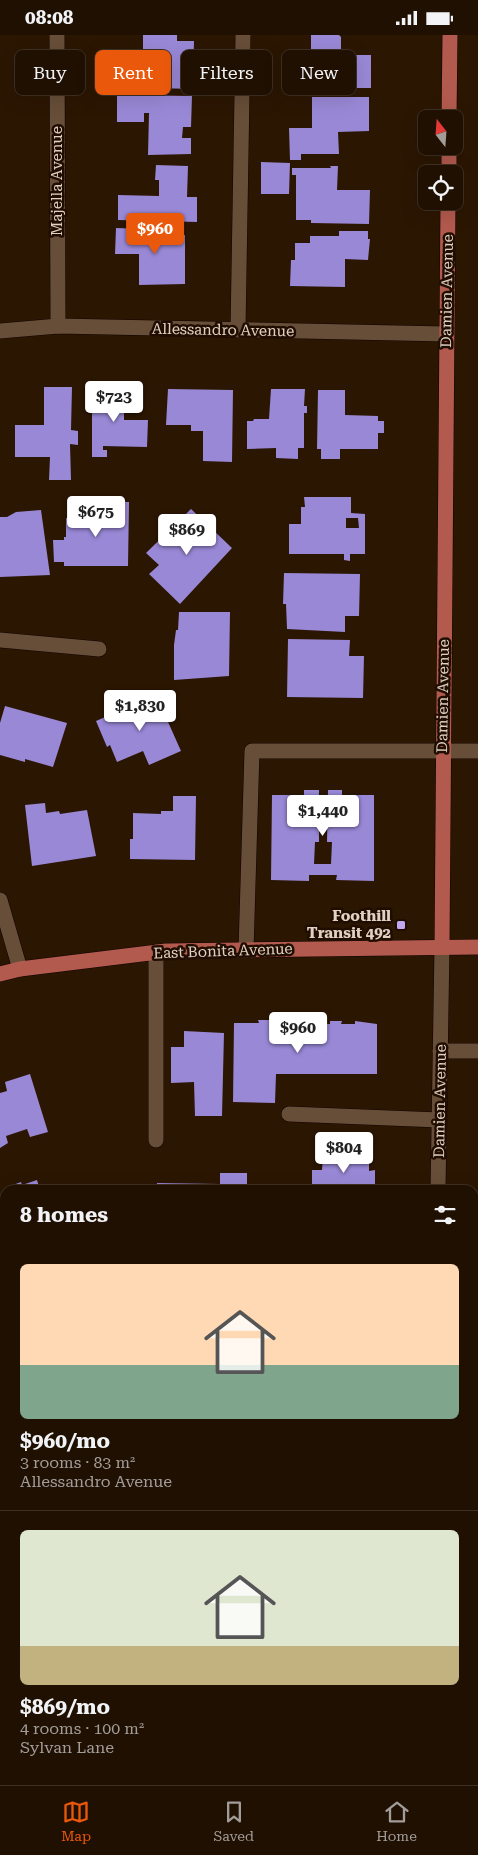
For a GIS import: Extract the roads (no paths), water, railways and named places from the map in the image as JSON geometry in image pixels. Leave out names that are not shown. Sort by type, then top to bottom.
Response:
[{"type":"main road","points":[[449,110],[450,35]]},
{"type":"main road","name":"Damien Avenue","points":[[442,947],[442,751],[448,210]]},
{"type":"main road","name":"East Bonita Avenue","points":[[0,974],[20,969],[156,952],[478,947]]},
{"type":"street","name":"Majella Avenue","points":[[57,35],[58,326]]},
{"type":"street","points":[[238,330],[243,35]]},
{"type":"street","name":"Allessandro Avenue","points":[[0,331],[58,326],[446,335]]},
{"type":"street","points":[[0,640],[99,649]]},
{"type":"street","points":[[246,950],[252,751],[478,751]]},
{"type":"street","points":[[0,899],[20,969]]},
{"type":"street","name":"Damien Avenue","points":[[438,1185],[442,947]]},
{"type":"street","points":[[156,952],[156,1140]]},
{"type":"street","points":[[440,1051],[478,1051]]},
{"type":"street","points":[[289,1114],[439,1120]]},
{"type":"place","name":"Foothill Transit 492","points":[[401,925]]}]
